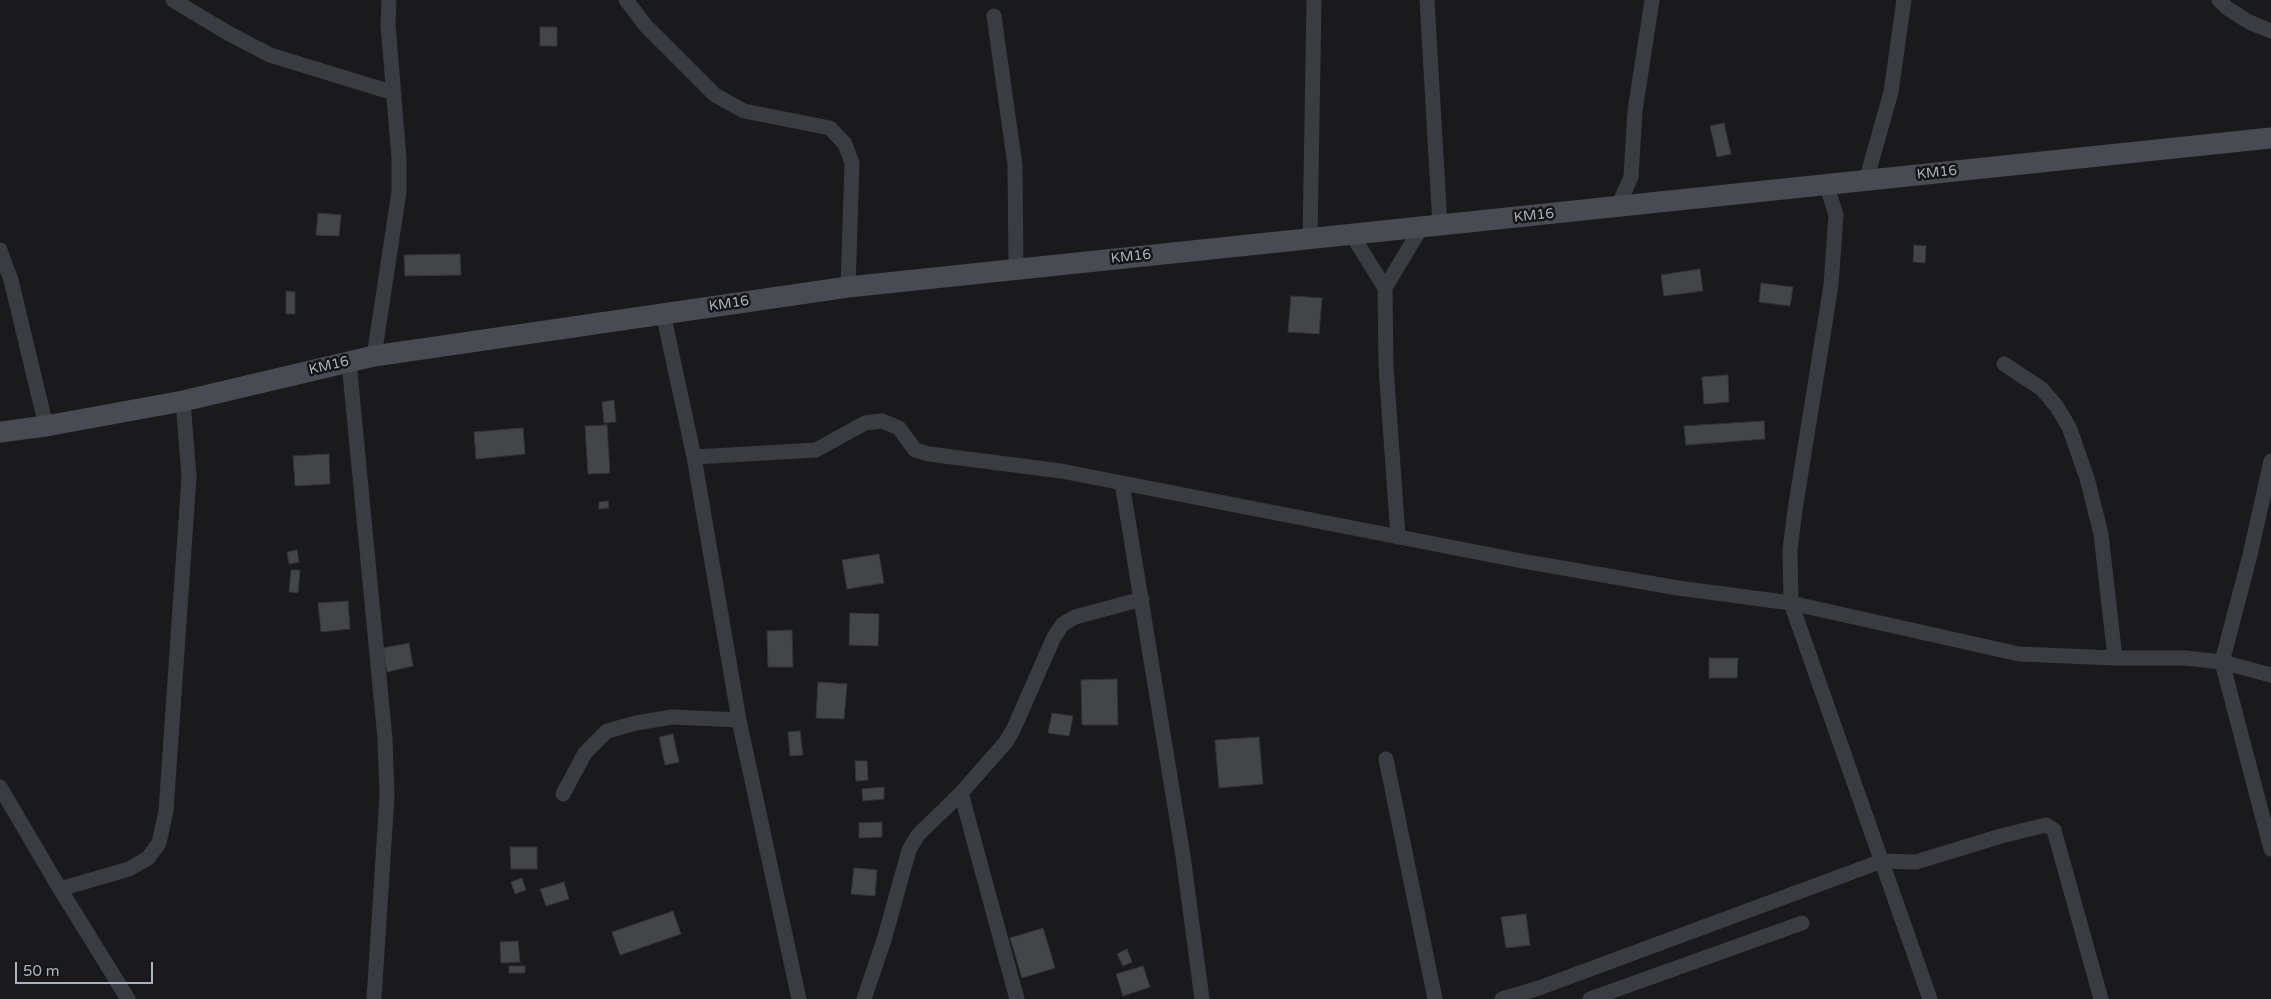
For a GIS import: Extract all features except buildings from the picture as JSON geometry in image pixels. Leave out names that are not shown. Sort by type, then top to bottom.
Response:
[{"type":"street","points":[[174,0],[270,56],[394,93]]},
{"type":"street","points":[[374,356],[399,192],[399,158],[388,25],[389,0]]},
{"type":"street","points":[[626,0],[646,26],[715,94],[744,111],[830,128],[845,144],[852,163],[848,287]]},
{"type":"street","points":[[1310,239],[1314,0]]},
{"type":"street","points":[[1385,288],[1431,227],[1427,0]]},
{"type":"street","points":[[1617,208],[1631,177],[1635,111],[1652,0]]},
{"type":"street","points":[[1866,180],[1891,92],[1904,0]]},
{"type":"street","points":[[2219,0],[2226,8],[2249,22],[2271,31]]},
{"type":"street","points":[[994,16],[1016,165],[1016,268]]},
{"type":"street","name":"KM16","points":[[0,432],[46,426],[183,401],[374,356],[848,287],[1016,268],[1617,208],[2271,138]]},
{"type":"street","points":[[1827,186],[1836,215],[1831,285],[1795,510],[1790,550],[1791,603],[1930,999]]},
{"type":"street","points":[[1352,234],[1385,288],[1386,367],[1398,537]]},
{"type":"street","points":[[0,250],[11,280],[46,426]]},
{"type":"street","points":[[663,313],[694,457],[739,720],[798,999]]},
{"type":"street","points":[[349,362],[385,738],[387,796],[374,999]]},
{"type":"street","points":[[2004,364],[2042,390],[2052,401],[2069,427],[2087,478],[2101,534],[2115,658]]},
{"type":"street","points":[[60,889],[128,868],[148,858],[159,843],[166,811],[189,477],[183,401]]},
{"type":"street","points":[[694,457],[816,450],[865,423],[882,421],[899,428],[915,450],[929,454],[1061,471],[1398,537],[1678,588],[1791,603],[2020,654],[2115,658],[2185,658],[2222,662],[2271,675]]},
{"type":"street","points":[[2271,461],[2250,555],[2222,662],[2271,849]]},
{"type":"street","points":[[1122,483],[1183,856],[1202,999]]},
{"type":"street","points":[[864,999],[884,940],[909,850],[918,835],[961,792],[1006,742],[1054,637],[1063,624],[1076,617],[1103,608],[1142,599]]},
{"type":"street","points":[[563,794],[585,753],[607,731],[636,723],[672,717],[739,720]]},
{"type":"street","points":[[1386,759],[1436,999]]},
{"type":"street","points":[[0,787],[128,999]]},
{"type":"street","points":[[961,792],[1017,999]]},
{"type":"street","points":[[1502,999],[1539,988],[1882,861],[1916,862],[2001,836],[2046,826],[2054,830],[2100,999]]},
{"type":"street","points":[[1590,999],[1802,923]]}]
